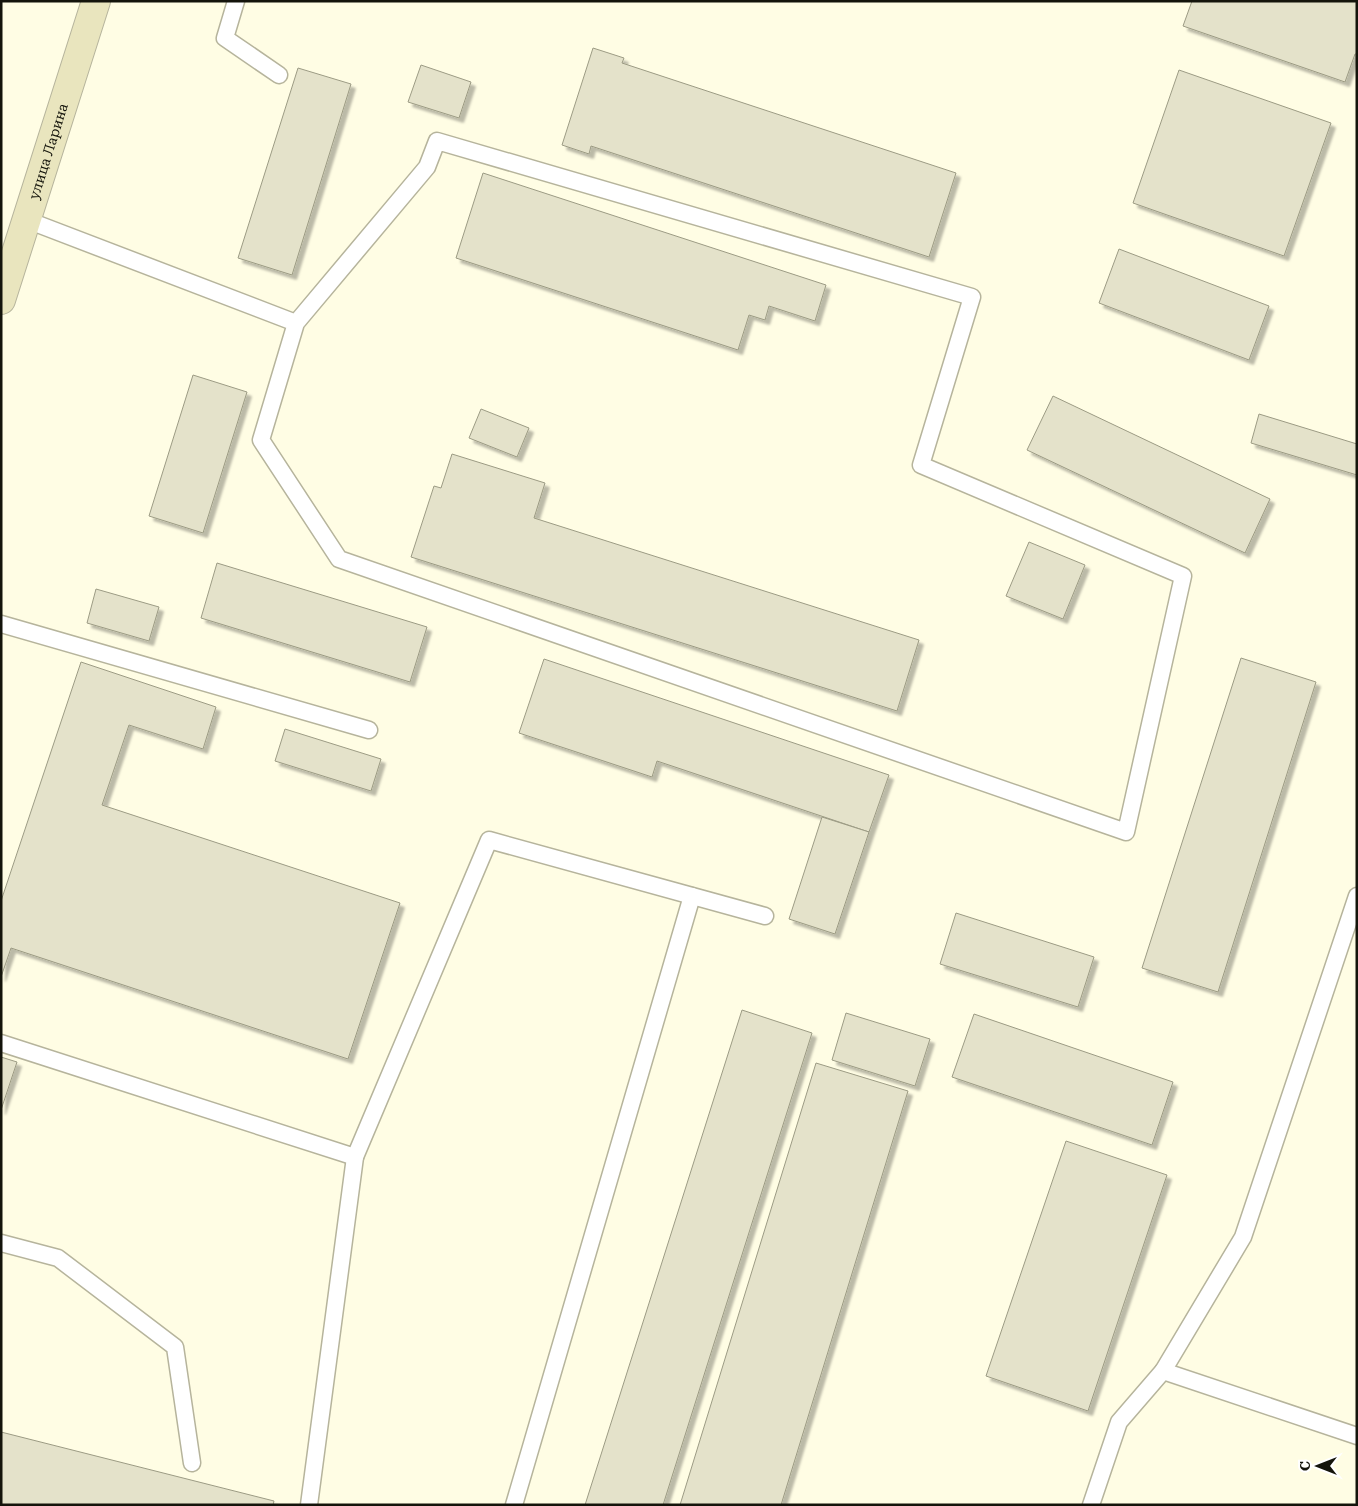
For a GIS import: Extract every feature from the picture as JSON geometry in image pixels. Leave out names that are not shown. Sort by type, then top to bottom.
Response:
[{"type":"street","name":"улица Ларина","points":[[1,300],[96,1]]},
{"type":"lane","points":[[236,1],[225,38],[279,75]]},
{"type":"lane","points":[[438,141],[972,297],[921,465],[1183,576],[1126,832],[339,559],[261,440],[296,323],[427,167],[438,141]]},
{"type":"lane","points":[[27,220],[296,323]]},
{"type":"lane","points":[[1,624],[369,730]]},
{"type":"lane","points":[[309,1505],[354,1157],[489,840],[765,916]]},
{"type":"lane","points":[[514,1505],[692,896]]},
{"type":"lane","points":[[1091,1505],[1118,1422],[1163,1370],[1243,1237],[1357,896]]},
{"type":"lane","points":[[1,1043],[354,1157]]},
{"type":"lane","points":[[1,1243],[58,1258],[174,1347],[192,1463]]},
{"type":"lane","points":[[1163,1370],[1357,1436]]},
{"type":"building","points":[[1192,1],[1357,1],[1357,54],[1355,54],[1345,82],[1183,26]]},
{"type":"building","points":[[593,48],[624,58],[622,63],[956,173],[929,257],[591,146],[589,154],[562,145]]},
{"type":"building","points":[[421,65],[471,82],[459,118],[408,102]]},
{"type":"building","points":[[298,68],[351,84],[292,275],[238,258]]},
{"type":"building","points":[[1179,70],[1331,123],[1284,256],[1133,203]]},
{"type":"building","points":[[483,173],[826,285],[815,321],[769,306],[765,320],[749,315],[738,350],[456,258]]},
{"type":"building","points":[[1119,249],[1269,306],[1249,360],[1099,303]]},
{"type":"building","points":[[193,375],[247,392],[203,533],[149,516]]},
{"type":"building","points":[[1053,396],[1270,499],[1245,553],[1027,450]]},
{"type":"building","points":[[481,409],[529,428],[517,457],[469,438]]},
{"type":"building","points":[[1259,414],[1357,444],[1357,475],[1251,443]]},
{"type":"building","points":[[452,454],[545,483],[534,518],[919,640],[897,711],[411,557],[434,486],[441,488]]},
{"type":"building","points":[[1029,542],[1085,565],[1063,619],[1006,596]]},
{"type":"building","points":[[217,563],[427,627],[410,682],[201,618]]},
{"type":"building","points":[[96,589],[159,607],[149,641],[87,623]]},
{"type":"building","points":[[1241,658],[1316,682],[1218,992],[1142,968]]},
{"type":"building","points":[[544,659],[889,775],[869,832],[657,761],[652,777],[519,733]]},
{"type":"building","points":[[81,662],[216,707],[203,749],[129,725],[102,805],[400,903],[348,1059],[11,948],[1,977],[1,901]]},
{"type":"building","points":[[285,729],[381,759],[371,791],[275,761]]},
{"type":"building","points":[[822,817],[869,832],[835,934],[789,919]]},
{"type":"building","points":[[956,913],[1094,957],[1078,1007],[940,964]]},
{"type":"building","points":[[742,1010],[812,1033],[663,1505],[585,1505]]},
{"type":"building","points":[[846,1013],[930,1039],[915,1086],[832,1060]]},
{"type":"building","points":[[974,1014],[1173,1082],[1152,1145],[952,1077]]},
{"type":"building","points":[[1,1057],[17,1062],[1,1110]]},
{"type":"building","points":[[816,1063],[908,1091],[781,1505],[680,1505]]},
{"type":"building","points":[[1066,1141],[1167,1175],[1088,1411],[986,1376]]},
{"type":"building","points":[[1,1432],[274,1501],[273,1505],[1,1505]]}]
